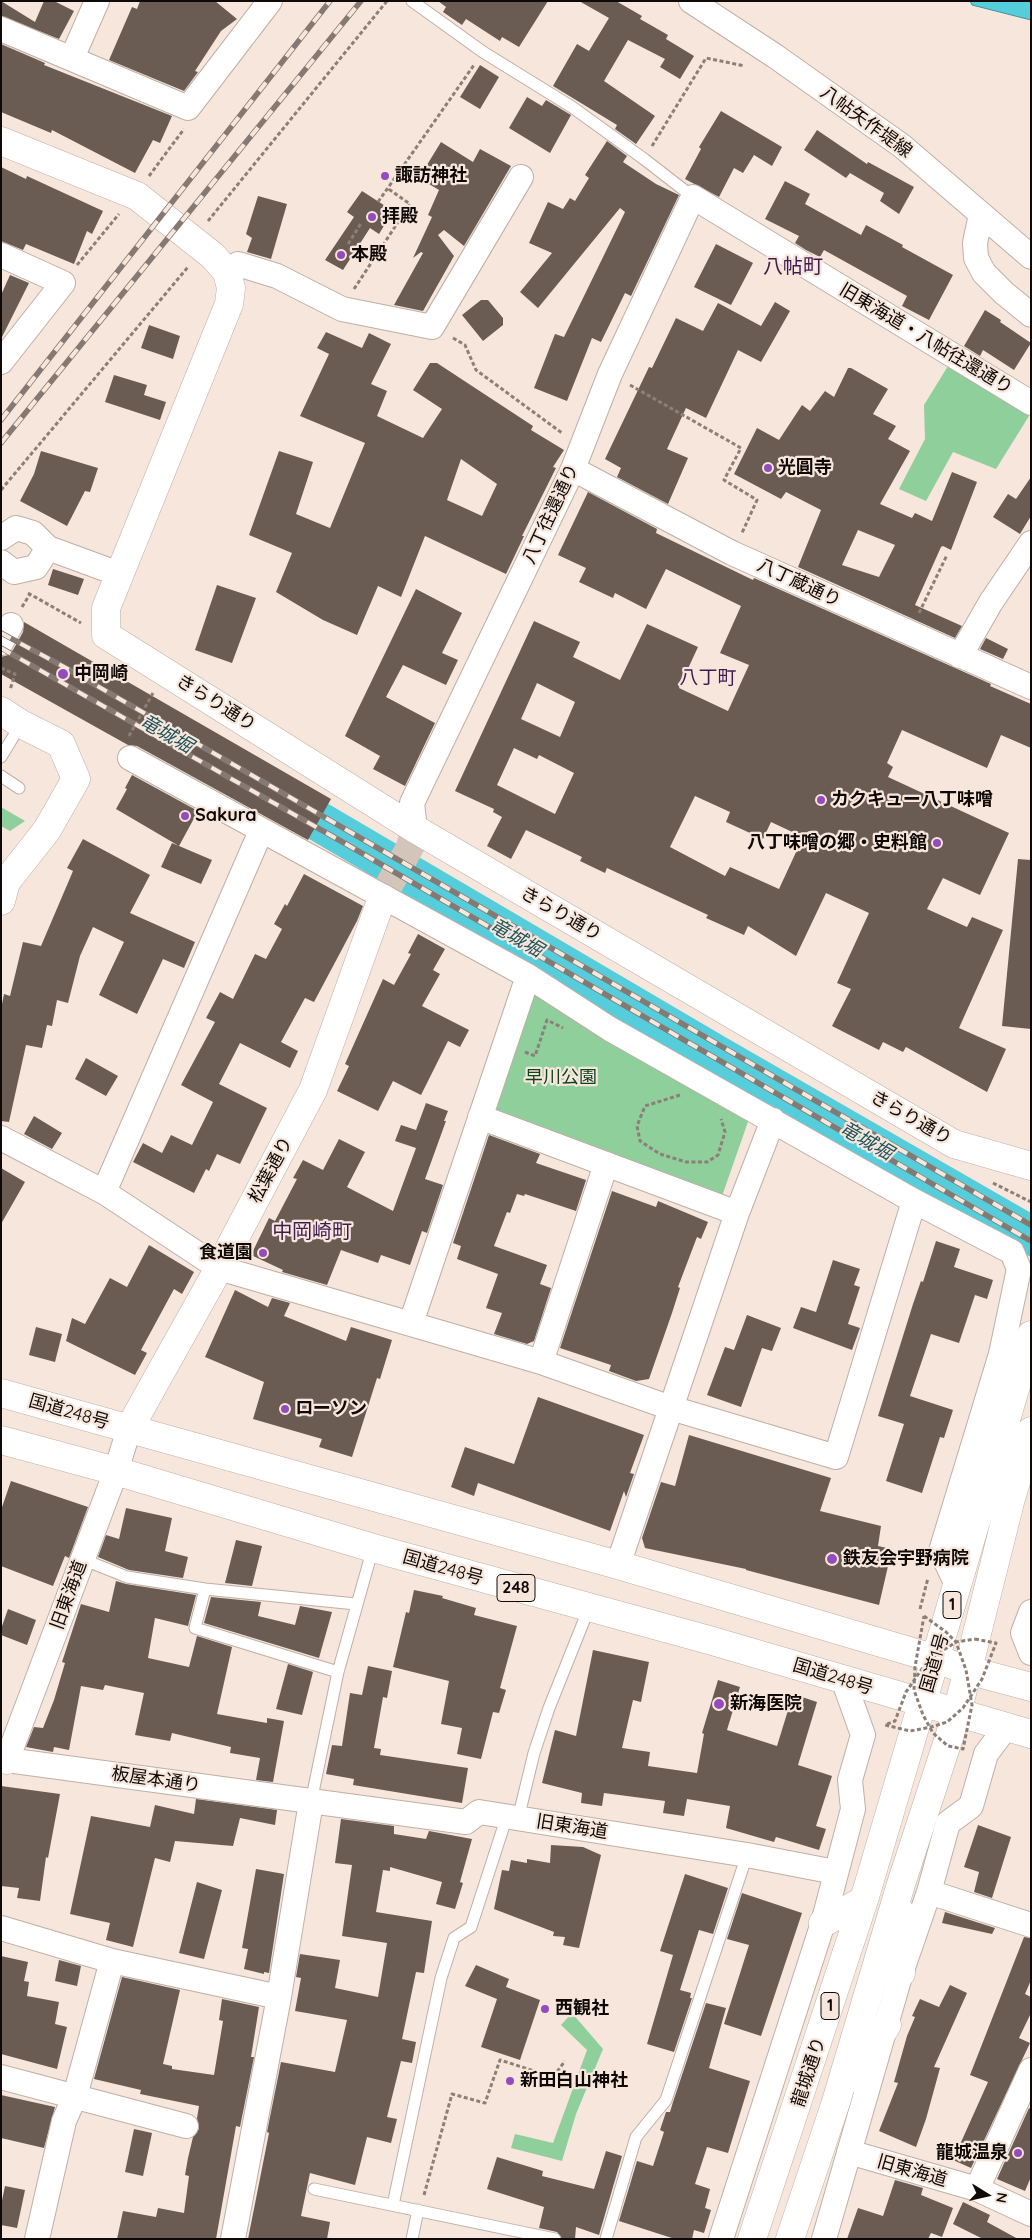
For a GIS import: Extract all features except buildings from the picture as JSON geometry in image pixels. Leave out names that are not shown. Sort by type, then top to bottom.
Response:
[{"type":"main road","points":[[1,140],[137,196],[213,256],[226,272],[231,288],[229,304],[106,608],[95,630]]},
{"type":"main road","name":"きらり通り","points":[[95,630],[416,829],[954,1144],[1031,1166]]},
{"type":"main road","points":[[1,901],[6,882],[47,830],[76,779],[61,744],[11,709]]},
{"type":"main road","name":"松葉通り","points":[[129,1429],[219,1268],[313,1090],[382,898]]},
{"type":"main road","name":"国道1号","points":[[901,1884],[965,1692],[956,1647],[957,1585],[1030,1337]]},
{"type":"main road","name":"国道248号","points":[[1,1393],[618,1565],[956,1647]]},
{"type":"main road","name":"国道1号","points":[[868,1888],[927,1716],[1021,1497],[1031,1431]]},
{"type":"main road","name":"国道248号","points":[[1,1440],[116,1471],[373,1548],[709,1640],[843,1679],[927,1716],[965,1692],[1031,1687]]},
{"type":"main road","name":"国道248号","points":[[965,1692],[1019,1730]]},
{"type":"main road","points":[[901,1884],[901,1973]]},
{"type":"main road","name":"龍城通り","points":[[790,2239],[835,2105],[901,1884]]},
{"type":"main road","points":[[823,1923],[868,1888]]},
{"type":"main road","name":"龍城通り","points":[[752,2239],[868,1888]]},
{"type":"main road","points":[[835,2105],[887,2025]]},
{"type":"street","points":[[72,58],[97,1]]},
{"type":"street","points":[[1,29],[188,108],[270,1]]},
{"type":"street","name":"八帖矢作堤線","points":[[691,1],[775,56],[902,146],[1031,256]]},
{"type":"street","points":[[226,272],[238,264],[277,276],[342,309],[432,327],[521,177]]},
{"type":"street","name":"八丁往還通り","points":[[416,829],[412,803],[573,469],[610,374],[693,198]]},
{"type":"street","name":"旧東海道・八帖往還通り","points":[[693,198],[1031,403]]},
{"type":"street","points":[[980,214],[974,243],[976,258],[984,273],[1004,293],[1031,315]]},
{"type":"street","points":[[1,255],[63,283],[1,362]]},
{"type":"street","name":"八丁蔵通り","points":[[573,469],[732,553],[1031,687]]},
{"type":"street","points":[[1,538],[16,528],[33,533],[48,548],[119,574]]},
{"type":"street","points":[[960,656],[991,602],[1031,543]]},
{"type":"street","points":[[1,562],[14,572],[36,567],[48,548]]},
{"type":"street","points":[[129,748],[261,831],[528,976],[610,1029],[914,1201],[1012,1252],[1019,1270],[1001,1354],[940,1551],[957,1585]]},
{"type":"street","points":[[104,1192],[261,831]]},
{"type":"street","points":[[411,1323],[504,1042],[528,976]]},
{"type":"street","points":[[480,1117],[737,1214]]},
{"type":"street","points":[[618,1565],[737,1214],[773,1120]]},
{"type":"street","points":[[1,1138],[104,1192],[219,1268],[541,1362],[671,1408],[836,1457],[914,1201]]},
{"type":"street","points":[[541,1362],[606,1164]]},
{"type":"street","points":[[1001,1354],[1030,1337]]},
{"type":"street","name":"旧東海道","points":[[4,1759],[116,1471],[129,1429]]},
{"type":"street","points":[[965,1472],[979,1510]]},
{"type":"street","points":[[1031,1612],[1023,1633],[1031,1653]]},
{"type":"street","points":[[721,2239],[823,1923],[853,1809],[850,1780],[863,1734],[843,1679]]},
{"type":"street","points":[[824,2239],[901,1973],[929,1892],[948,1823],[971,1806],[986,1754],[1019,1730]]},
{"type":"street","name":"板屋本通り","points":[[4,1759],[311,1802]]},
{"type":"street","points":[[234,2239],[279,1998],[311,1802]]},
{"type":"street","name":"旧東海道","points":[[311,1802],[466,1822],[479,1812],[747,1855],[835,1872]]},
{"type":"street","points":[[929,1892],[1031,1925]]},
{"type":"street","points":[[1,1928],[112,1961],[279,1998]]},
{"type":"street","points":[[36,2239],[64,2121],[75,2096],[112,1961]]},
{"type":"street","points":[[976,2189],[1031,2070]]},
{"type":"street","points":[[1,2077],[186,2126]]},
{"type":"street","name":"旧東海道","points":[[849,2152],[976,2189],[1031,2214]]},
{"type":"lane","points":[[412,1],[483,52],[572,107],[644,159],[693,198]]},
{"type":"lane","points":[[1,757],[11,709]]},
{"type":"lane","points":[[1,776],[20,788]]},
{"type":"lane","points":[[311,1802],[338,1672],[373,1548]]},
{"type":"lane","points":[[82,1559],[127,1577],[205,1589],[356,1604]]},
{"type":"lane","points":[[205,1589],[194,1628],[338,1672]]},
{"type":"lane","points":[[393,2205],[441,1978],[454,1938],[471,1926],[512,1817],[549,1708],[590,1608]]},
{"type":"lane","points":[[606,2239],[636,2138],[666,2100],[747,1855]]},
{"type":"lane","points":[[314,2189],[555,2239]]},
{"type":"lane","points":[[412,2239],[418,2210]]},
{"type":"path","points":[[205,225],[387,1]]},
{"type":"path","points":[[378,202],[483,52]]},
{"type":"path","points":[[644,159],[706,58],[752,67]]},
{"type":"path","points":[[148,178],[191,118],[188,108]]},
{"type":"path","points":[[342,309],[410,204],[387,188]]},
{"type":"path","points":[[63,283],[122,209]]},
{"type":"path","points":[[348,244],[362,222]]},
{"type":"path","points":[[1,490],[191,263]]},
{"type":"path","points":[[432,327],[465,344],[476,370],[582,447]]},
{"type":"path","points":[[610,374],[741,448],[724,480],[757,500],[732,553]]},
{"type":"path","points":[[910,632],[947,555]]},
{"type":"path","points":[[23,590],[95,630]]},
{"type":"path","points":[[1,668],[15,674],[11,709]]},
{"type":"path","points":[[129,748],[157,686]]},
{"type":"path","points":[[504,1042],[535,1056],[547,1020],[571,1032]]},
{"type":"path","points":[[679,1089],[687,1093],[646,1106],[637,1126],[640,1141],[660,1154],[686,1162],[707,1162],[718,1155],[726,1132],[719,1114]]},
{"type":"path","points":[[927,1716],[910,1731],[885,1725],[895,1721],[906,1692],[916,1678],[928,1660],[956,1647],[996,1643],[982,1679],[965,1692],[963,1708],[946,1722],[927,1716],[923,1715],[914,1690],[916,1678],[915,1667],[924,1616],[946,1632],[956,1647],[965,1692],[972,1705],[963,1749],[948,1746],[939,1740],[927,1716]]},
{"type":"path","points":[[418,2210],[452,2094],[485,2103],[500,2060],[553,2077],[565,2061]]},
{"type":"green space","points":[[948,366],[1029,416],[996,469],[953,452],[926,501],[899,489],[925,439],[924,405]]},
{"type":"green space","points":[[1,807],[25,821],[10,831],[1,826]]},
{"type":"green space","name":"早川公園","points":[[527,991],[750,1116],[721,1199],[486,1113]]},
{"type":"green space","points":[[572,2013],[603,2049],[576,2114],[562,2161],[511,2148],[515,2134],[553,2143],[587,2050],[561,2025]]},
{"type":"water","points":[[970,1],[1031,1],[1031,20],[972,5]]},
{"type":"waterway","name":"竜城堀","points":[[272,794],[718,1056],[1031,1236]]},
{"type":"tunnel","points":[[382,898],[410,847],[415,829]]},
{"type":"railway","points":[[1,420],[330,1]]},
{"type":"railway","points":[[1,443],[361,1]]},
{"type":"railway","points":[[1,633],[66,668],[1031,1225]]},
{"type":"railway","points":[[1,648],[346,844],[1031,1241]]},
{"type":"place","name":"諏訪神社","points":[[385,176]]},
{"type":"place","name":"拝殿","points":[[372,217]]},
{"type":"place","name":"本殿","points":[[341,255]]},
{"type":"place","name":"光圓寺","points":[[768,468]]},
{"type":"place","name":"中岡崎","points":[[63,674]]},
{"type":"place","name":"カクキュー八丁味噌","points":[[821,800]]},
{"type":"place","name":"Sakura","points":[[185,816]]},
{"type":"place","name":"八丁味噌の郷・史料館","points":[[937,843]]},
{"type":"place","name":"食道園","points":[[263,1253]]},
{"type":"place","name":"ローソン","points":[[285,1409]]},
{"type":"place","name":"鉄友会宇野病院","points":[[832,1559]]},
{"type":"place","name":"新海医院","points":[[719,1704]]},
{"type":"place","name":"西観社","points":[[545,2009]]},
{"type":"place","name":"新田白山神社","points":[[510,2081]]},
{"type":"place","name":"龍城温泉","points":[[1018,2153]]},
{"type":"district","name":"八帖町","points":[[793,267]]},
{"type":"district","name":"八丁町","points":[[708,678]]},
{"type":"district","name":"中岡崎町","points":[[312,1232]]}]
